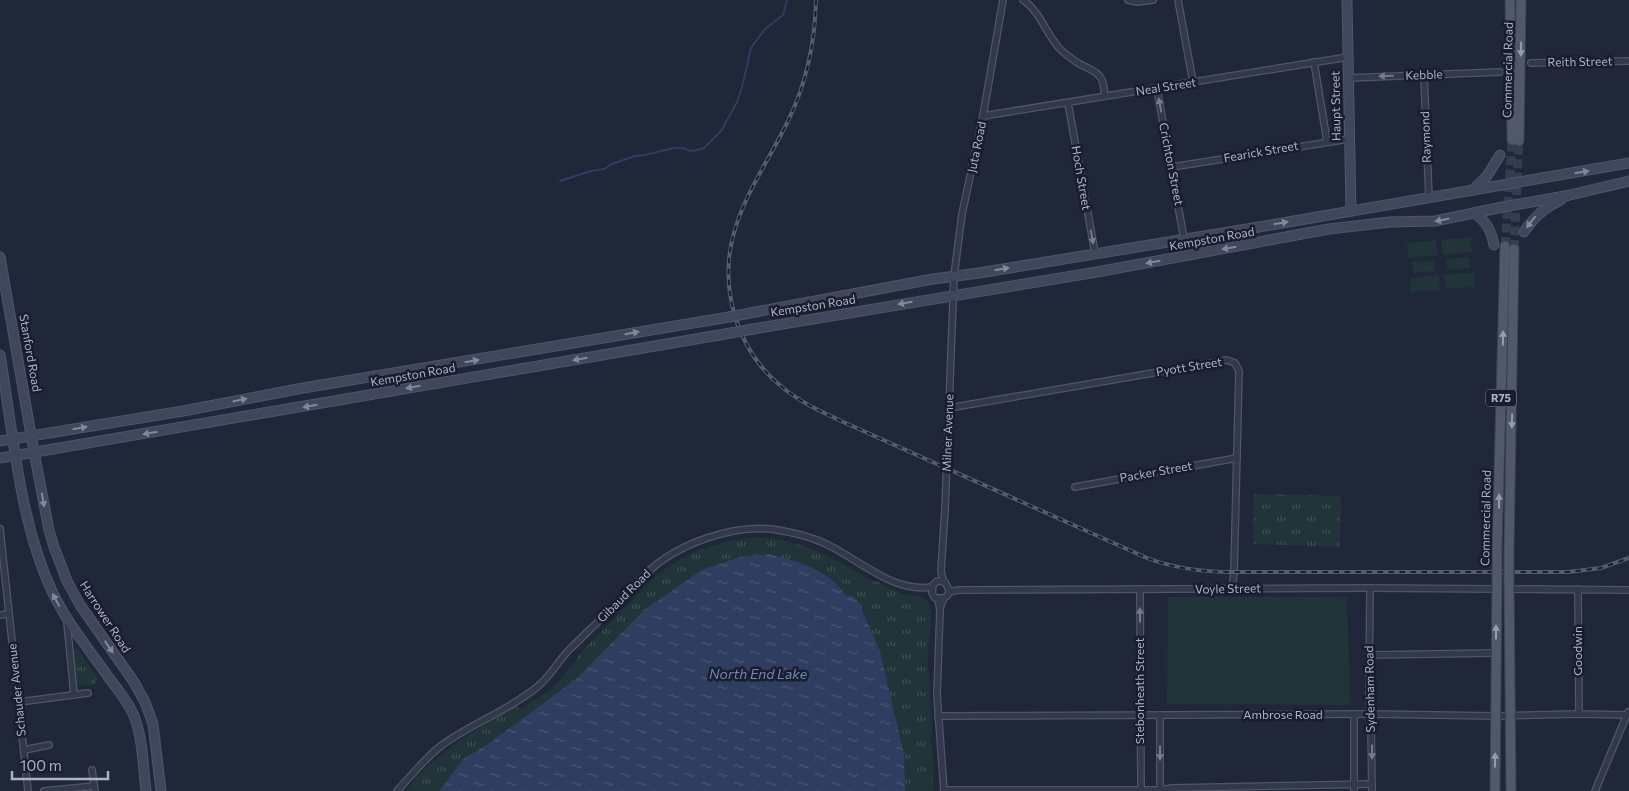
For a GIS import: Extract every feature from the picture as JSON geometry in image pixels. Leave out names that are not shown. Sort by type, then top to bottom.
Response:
[{"type":"main road","name":"Haupt Street","points":[[1346,0],[1351,211]]},
{"type":"main road","name":"Commercial Road","points":[[1510,0],[1516,141],[1521,0]]},
{"type":"main road","points":[[1473,190],[1487,176],[1500,156]]},
{"type":"main road","name":"Kempston Road","points":[[0,441],[729,317],[954,276],[1629,163]]},
{"type":"main road","name":"Kempston Road","points":[[0,458],[952,295],[1097,272],[1329,229],[1390,222],[1434,221],[1570,196],[1629,181]]},
{"type":"main road","points":[[1524,232],[1540,212],[1570,196]]},
{"type":"main road","points":[[1474,213],[1487,225],[1492,234],[1494,245]]},
{"type":"main road","name":"Commercial Road","points":[[1495,791],[1496,584],[1505,246]]},
{"type":"main road","name":"Commercial Road","points":[[1511,791],[1509,550],[1514,249]]},
{"type":"main road","name":"Stanford Road","points":[[0,257],[3,289],[34,452]]},
{"type":"main road","points":[[0,355],[26,510],[43,569],[51,590],[67,620],[134,716],[140,740],[146,791]]},
{"type":"main road","name":"Harrower Road","points":[[34,452],[49,530],[67,581],[80,605],[137,687],[148,709],[154,734],[161,791]]},
{"type":"main road","points":[[0,458],[8,461],[12,467],[20,501],[26,510]]},
{"type":"street","name":"Juta Road","points":[[952,295],[962,214],[983,116],[1003,0]]},
{"type":"street","points":[[1023,0],[1035,10],[1047,32],[1060,48],[1079,64],[1093,70],[1100,76],[1104,85],[1105,96]]},
{"type":"street","points":[[1128,0],[1137,2],[1153,0]]},
{"type":"street","points":[[1178,0],[1193,82]]},
{"type":"street","name":"Neal Street","points":[[983,116],[1348,56]]},
{"type":"street","name":"Reith Street","points":[[1531,63],[1629,61]]},
{"type":"street","points":[[1314,62],[1327,141]]},
{"type":"street","name":"Kebble","points":[[1348,78],[1500,72]]},
{"type":"street","name":"Raymond","points":[[1424,75],[1429,198]]},
{"type":"street","name":"Crichton Street","points":[[1156,89],[1184,239]]},
{"type":"street","name":"Hoch Street","points":[[1068,103],[1095,253]]},
{"type":"street","name":"Fearick Street","points":[[1172,167],[1349,139]]},
{"type":"street","name":"Milner Avenue","points":[[940,581],[949,408],[952,295]]},
{"type":"street","name":"Pyott Street","points":[[949,408],[1227,360],[1235,363],[1238,371],[1237,458],[1232,590]]},
{"type":"street","name":"Packer Street","points":[[1075,487],[1237,458]]},
{"type":"street","name":"Schauder Avenue","points":[[0,529],[28,791]]},
{"type":"street","name":"Gibaud Road","points":[[397,791],[443,745],[541,684],[568,651],[648,572],[677,552],[709,537],[721,533],[748,529],[767,529],[792,533],[827,544],[886,578],[905,586],[932,590]]},
{"type":"street","points":[[941,599],[932,590],[940,581],[949,590],[941,599],[937,683],[944,791],[1354,788],[1372,784]]},
{"type":"street","name":"Voyle Street","points":[[949,590],[1232,590],[1496,584]]},
{"type":"street","points":[[1509,585],[1629,590]]},
{"type":"street","name":"Sydenham Road","points":[[1370,588],[1369,655],[1372,791]]},
{"type":"street","name":"Goodwin","points":[[1578,589],[1579,714]]},
{"type":"street","name":"Stebonheath Street","points":[[1140,590],[1141,790]]},
{"type":"street","points":[[0,615],[9,614]]},
{"type":"street","points":[[67,620],[74,694]]},
{"type":"street","points":[[1369,655],[1496,653]]},
{"type":"street","points":[[19,702],[88,693]]},
{"type":"street","name":"Sydenham Road","points":[[1354,714],[1354,788]]},
{"type":"street","name":"Ambrose Road","points":[[938,716],[1371,714],[1509,716],[1628,714]]},
{"type":"street","points":[[1595,791],[1628,714]]},
{"type":"street","name":"Stebonheath Street","points":[[1160,715],[1160,790]]},
{"type":"street","points":[[24,750],[49,745]]},
{"type":"street","points":[[44,791],[95,788],[92,770]]},
{"type":"green space","points":[[1471,237],[1472,252],[1443,255],[1441,240]]},
{"type":"green space","points":[[1436,240],[1437,255],[1408,258],[1407,243]]},
{"type":"green space","points":[[1469,257],[1470,268],[1447,270],[1446,259]]},
{"type":"green space","points":[[1434,260],[1435,271],[1413,273],[1412,262]]},
{"type":"green space","points":[[1474,272],[1475,287],[1446,289],[1444,275]]},
{"type":"green space","points":[[1439,275],[1440,290],[1411,292],[1410,278]]},
{"type":"green space","points":[[1254,494],[1341,496],[1340,547],[1253,544]]},
{"type":"green space","points":[[767,538],[814,550],[874,582],[877,581],[904,594],[924,598],[929,603],[931,620],[928,664],[933,791],[905,791],[904,754],[880,651],[862,606],[853,596],[644,610],[576,679],[488,744],[463,759],[439,791],[406,791],[428,765],[456,743],[516,705],[520,709],[547,692],[559,681],[586,647],[657,575],[679,560],[702,548],[705,549],[728,541]]},
{"type":"green space","points":[[1168,597],[1347,597],[1350,705],[1167,704]]},
{"type":"green space","points":[[77,648],[97,677],[96,683],[91,686],[77,685],[73,652]]},
{"type":"water","name":"North End Lake","points":[[769,554],[791,560],[822,573],[831,579],[846,596],[853,596],[862,606],[880,651],[904,754],[905,791],[439,791],[463,759],[488,744],[576,679],[644,610],[702,570],[740,557]]},
{"type":"waterway","points":[[560,181],[604,169],[612,164],[635,156],[674,148],[683,148],[690,151],[704,148],[721,131],[737,102],[751,48],[764,30],[783,15],[787,0]]},
{"type":"tunnel","points":[[1505,246],[1512,140]]},
{"type":"tunnel","points":[[1514,249],[1519,141]]},
{"type":"railway","points":[[816,0],[812,47],[805,77],[788,121],[741,212],[731,248],[729,270],[734,314],[752,354],[766,372],[796,397],[841,421],[1147,558],[1179,567],[1234,572],[1568,572],[1601,568],[1629,558]]}]
